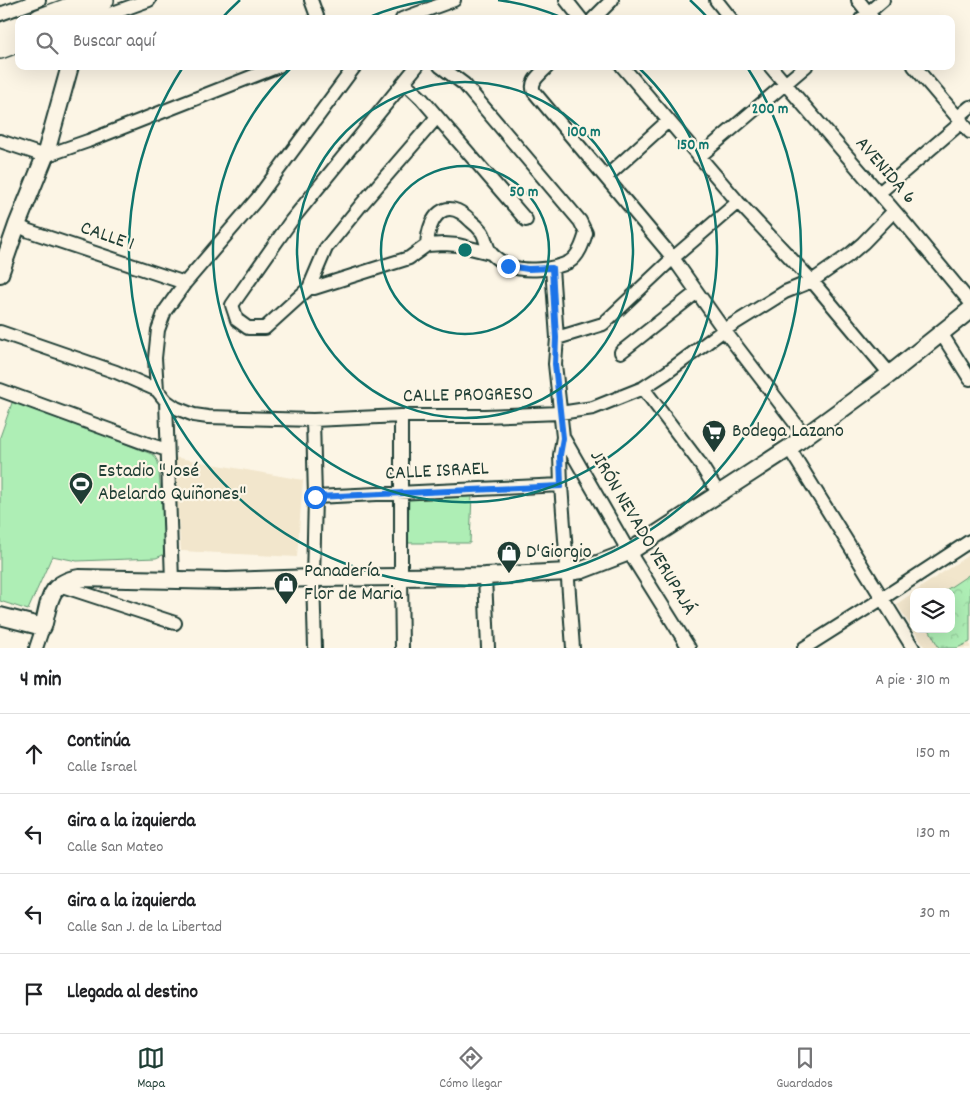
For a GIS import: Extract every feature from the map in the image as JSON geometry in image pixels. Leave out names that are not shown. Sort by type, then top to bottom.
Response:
[{"type":"main road","points":[[53,15],[104,0]]},
{"type":"main road","points":[[0,33],[15,27]]},
{"type":"main road","points":[[0,49],[15,43]]},
{"type":"street","points":[[0,14],[39,0]]},
{"type":"street","points":[[105,15],[148,0]]},
{"type":"street","points":[[311,0],[317,15]]},
{"type":"street","points":[[413,15],[454,0]]},
{"type":"street","points":[[566,0],[578,15]]},
{"type":"street","points":[[597,15],[612,0]]},
{"type":"street","points":[[716,0],[728,15]]},
{"type":"street","points":[[858,0],[866,15]]},
{"type":"street","points":[[869,15],[883,0]]},
{"type":"street","points":[[0,274],[44,156],[69,70]]},
{"type":"street","points":[[0,141],[44,156],[88,141],[269,70]]},
{"type":"street","points":[[157,390],[154,358],[158,330],[165,311],[185,284],[257,199],[352,70]]},
{"type":"street","points":[[414,70],[291,221],[232,305],[237,320],[248,328],[265,328],[309,288],[326,248],[437,117]]},
{"type":"street","points":[[309,288],[409,258],[427,245],[458,245],[490,253],[508,266],[528,269],[552,268],[570,261],[581,248],[586,233],[580,221],[464,84],[445,70]]},
{"type":"street","points":[[544,70],[534,81],[532,87],[534,92],[673,258],[724,330],[805,436]]},
{"type":"street","points":[[625,70],[738,202],[812,281],[890,374]]},
{"type":"street","name":"AVENIDA 6","points":[[773,70],[970,302]]},
{"type":"street","points":[[699,157],[801,70]]},
{"type":"street","points":[[917,70],[963,124]]},
{"type":"street","points":[[404,82],[422,99],[526,220]]},
{"type":"street","points":[[878,193],[963,124],[970,107]]},
{"type":"street","points":[[606,177],[668,121]]},
{"type":"street","points":[[556,338],[603,324],[673,258],[738,202]]},
{"type":"street","points":[[427,245],[428,232],[434,218],[450,208],[466,216],[482,232],[490,253]]},
{"type":"street","name":"CALLE PROGRESO","points":[[0,332],[116,372],[157,390],[166,401],[176,408],[201,416],[313,420],[401,416],[485,416],[560,412],[593,408],[643,388],[724,330],[785,292],[812,281],[849,255],[894,211]]},
{"type":"street","name":"CALLE 1","points":[[17,225],[185,284]]},
{"type":"street","points":[[552,268],[556,338],[555,364],[563,438],[560,455],[561,486],[573,648]]},
{"type":"street","points":[[621,352],[697,292]]},
{"type":"street","points":[[36,648],[52,595],[59,585],[79,578],[227,582],[313,578],[485,576],[582,570],[629,552],[789,448],[890,374],[970,310]]},
{"type":"street","points":[[941,333],[970,379]]},
{"type":"street","points":[[643,388],[699,462],[719,494]]},
{"type":"street","points":[[0,390],[167,450]]},
{"type":"street","points":[[166,401],[172,581]]},
{"type":"street","points":[[401,416],[402,648]]},
{"type":"street","points":[[313,420],[315,648]]},
{"type":"street","name":"JIRÓN NEVADO YERUPAJÁ","points":[[563,438],[629,552],[689,648]]},
{"type":"street","points":[[789,448],[913,648]]},
{"type":"street","name":"CALLE ISRAEL","points":[[315,497],[561,486]]},
{"type":"street","points":[[804,648],[970,540]]},
{"type":"street","points":[[485,576],[488,648]]},
{"type":"street","points":[[59,585],[175,623]]},
{"type":"street","points":[[0,616],[43,627]]},
{"type":"shaded area","points":[[173,457],[303,480],[297,557],[181,551]]},
{"type":"shaded area","points":[[970,554],[970,648],[925,648],[915,633],[955,633],[955,588],[920,588]]},
{"type":"shaded area","points":[[910,595],[910,624],[897,604]]},
{"type":"green space","name":"Estadio \"José Abelardo Quiñones\"","points":[[13,400],[154,455],[158,462],[166,548],[163,555],[156,558],[77,561],[52,556],[28,610],[0,601],[0,437]]},
{"type":"green space","points":[[409,494],[472,494],[470,543],[408,543]]},
{"type":"green space","points":[[970,574],[970,642],[957,648],[939,648],[931,633],[955,633],[955,588],[949,588]]},
{"type":"place","name":"Bodega Lazano","points":[[714,453]]},
{"type":"place","name":"Estadio \"José Abelardo Quiñones\"","points":[[81,505]]},
{"type":"place","name":"D'Giorgio","points":[[509,574]]},
{"type":"place","name":"Panadería Flor de Maria","points":[[286,605]]},
{"type":"route","points":[[315,497],[561,486],[560,455],[563,438],[555,364],[556,338],[552,268],[528,269],[508,266]]}]
